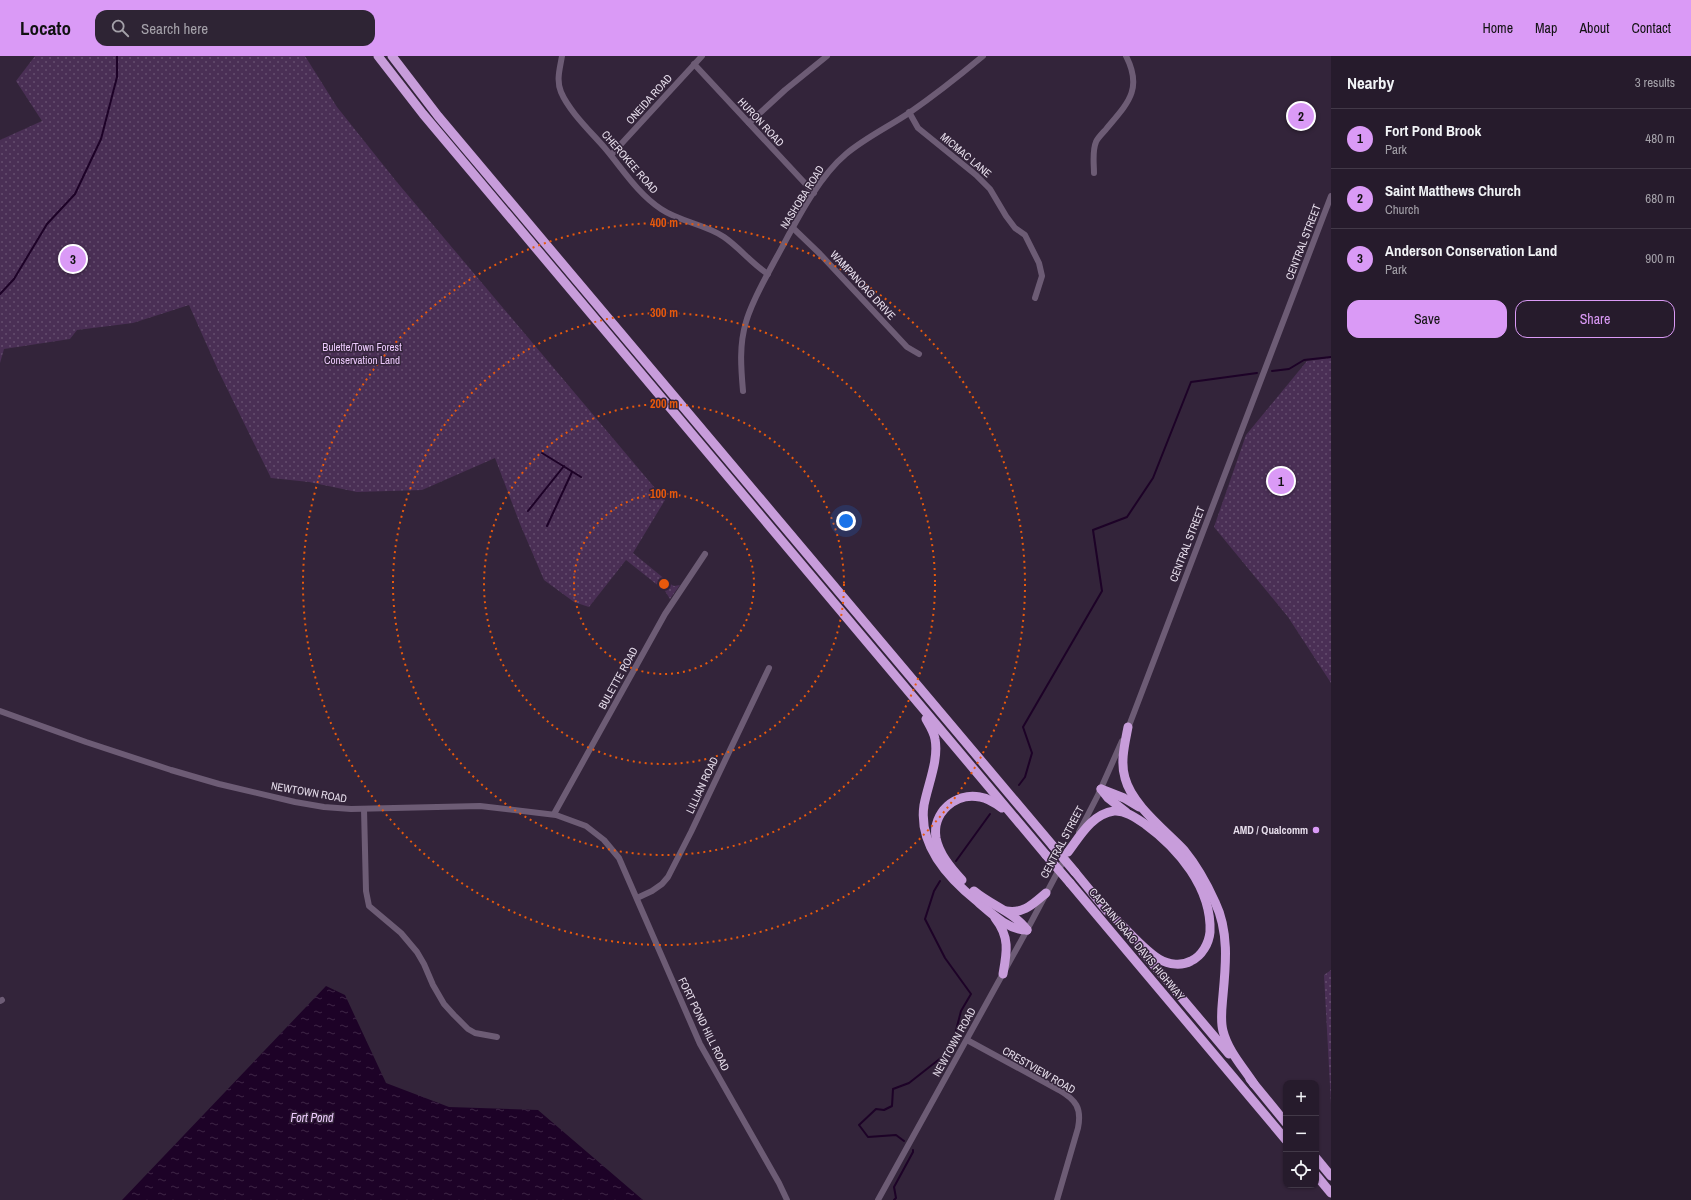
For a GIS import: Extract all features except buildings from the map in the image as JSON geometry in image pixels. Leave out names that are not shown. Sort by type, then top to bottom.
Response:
[{"type":"highway","points":[[378,56],[423,114],[918,702],[933,731],[936,746],[924,806],[923,820],[929,844],[944,869],[967,893],[1007,925],[1020,930],[1027,930]]},
{"type":"highway","name":"CAPTAIN ISAAC DAVIS HIGHWAY","points":[[392,56],[438,116],[978,755],[1283,1119]]},
{"type":"highway","name":"CAPTAIN ISAAC DAVIS HIGHWAY","points":[[918,702],[1283,1136]]},
{"type":"highway","points":[[1128,727],[1123,760],[1124,778],[1130,793],[1194,864],[1217,904],[1224,933],[1226,953],[1222,1019],[1223,1030],[1231,1050],[1254,1084]]},
{"type":"highway","points":[[1101,789],[1124,798],[1148,813]]},
{"type":"highway","points":[[1101,789],[1108,798],[1161,837],[1180,857],[1194,875],[1206,902],[1210,927],[1210,938],[1207,945],[1195,960],[1186,964],[1168,963],[1152,954],[1104,907]]},
{"type":"highway","points":[[1012,814],[990,800],[982,797],[966,797],[950,803],[943,810],[938,819],[936,829],[940,849],[958,875],[981,897],[1021,922],[1027,930]]},
{"type":"highway","points":[[1068,852],[1091,822],[1098,817],[1115,811],[1130,815]]},
{"type":"highway","points":[[1005,911],[1014,912],[1025,910],[1046,893]]},
{"type":"highway","points":[[989,911],[997,920],[1006,940],[1007,949],[1003,974]]},
{"type":"highway","points":[[1319,1162],[1331,1176]]},
{"type":"highway","points":[[1319,1179],[1331,1193]]},
{"type":"street","name":"CHEROKEE ROAD","points":[[562,56],[558,81],[561,92],[583,124],[611,155],[644,197],[660,209],[678,219],[707,228],[722,236],[734,244],[768,274]]},
{"type":"street","name":"ONEIDA ROAD","points":[[611,155],[702,56]]},
{"type":"street","points":[[749,123],[806,71],[827,56]]},
{"type":"street","name":"NASHOBA ROAD","points":[[743,391],[740,364],[742,341],[746,322],[768,274],[793,228],[830,169],[861,142],[943,89],[983,56]]},
{"type":"street","points":[[1094,173],[1094,152],[1096,142],[1128,104],[1133,88],[1134,77],[1126,56]]},
{"type":"street","name":"HURON ROAD","points":[[694,64],[814,193]]},
{"type":"street","name":"MICMAC LANE","points":[[909,112],[918,128],[976,175],[990,189],[1015,228],[1025,235],[1039,263],[1042,276],[1035,298]]},
{"type":"street","name":"CENTRAL STREET","points":[[1046,893],[1101,789],[1128,727],[1331,196]]},
{"type":"street","name":"WAMPANOAG DRIVE","points":[[793,228],[820,254],[908,347],[919,354]]},
{"type":"street","name":"BULETTE ROAD","points":[[554,814],[665,614],[705,554]]},
{"type":"street","name":"LILLIAN ROAD","points":[[637,898],[652,891],[662,884],[668,877],[769,668]]},
{"type":"street","name":"NEWTOWN ROAD","points":[[0,711],[100,747],[219,784],[295,802],[324,807],[364,809],[480,806],[554,814],[586,826],[604,840],[614,852]]},
{"type":"street","points":[[364,809],[366,892],[369,906],[401,933],[417,952],[444,1004],[457,1019],[474,1033],[497,1038]]},
{"type":"street","name":"FORT POND HILL ROAD","points":[[614,852],[623,865],[700,1044],[779,1183],[787,1200]]},
{"type":"street","name":"NEWTOWN ROAD","points":[[878,1200],[967,1040],[1046,893]]},
{"type":"street","name":"CRESTVIEW ROAD","points":[[967,1040],[1070,1096],[1077,1105],[1080,1119],[1057,1200]]},
{"type":"green space","name":"Bulette/Town Forest Conservation Land","points":[[35,56],[305,56],[337,107],[396,181],[665,500],[633,553],[672,585],[680,585],[670,599],[665,591],[626,560],[589,607],[574,602],[544,580],[520,524],[495,458],[422,490],[357,492],[309,482],[271,478],[218,370],[189,305],[133,323],[77,330],[70,339],[4,349],[0,363],[0,140],[42,121],[16,81]]},
{"type":"green space","points":[[1331,358],[1331,683],[1288,617],[1214,527],[1246,435],[1307,361]]},
{"type":"green space","points":[[1331,970],[1331,1104],[1324,975]]},
{"type":"water","name":"Fort Pond","points":[[326,986],[345,995],[386,1083],[449,1107],[538,1110],[643,1200],[122,1200]]},
{"type":"waterway","points":[[0,294],[14,279],[47,224],[75,194],[101,139],[117,77],[117,56]]},
{"type":"waterway","points":[[1272,371],[1289,369],[1304,360],[1331,357]]},
{"type":"waterway","points":[[1019,785],[1025,777],[1032,753],[1023,727],[1102,591],[1093,530],[1127,517],[1153,478],[1191,382],[1257,373]]},
{"type":"waterway","points":[[542,453],[581,477]]},
{"type":"waterway","points":[[528,511],[564,466]]},
{"type":"waterway","points":[[547,526],[572,472]]},
{"type":"waterway","points":[[956,861],[990,814]]},
{"type":"waterway","points":[[904,1141],[896,1135],[868,1137],[859,1125],[876,1109],[884,1110],[892,1106],[893,1089],[909,1083],[951,1050],[961,1011],[971,994],[945,958],[925,919],[934,891],[940,881]]},
{"type":"waterway","points":[[894,1200],[896,1198],[894,1187],[913,1150]]},
{"type":"place","name":"Saint Matthews Church","points":[[1301,116]]},
{"type":"place","name":"Anderson Conservation Land","points":[[73,259]]},
{"type":"place","name":"Fort Pond Brook","points":[[1281,481]]},
{"type":"place","name":"AMD / Qualcomm","points":[[1316,830]]}]
